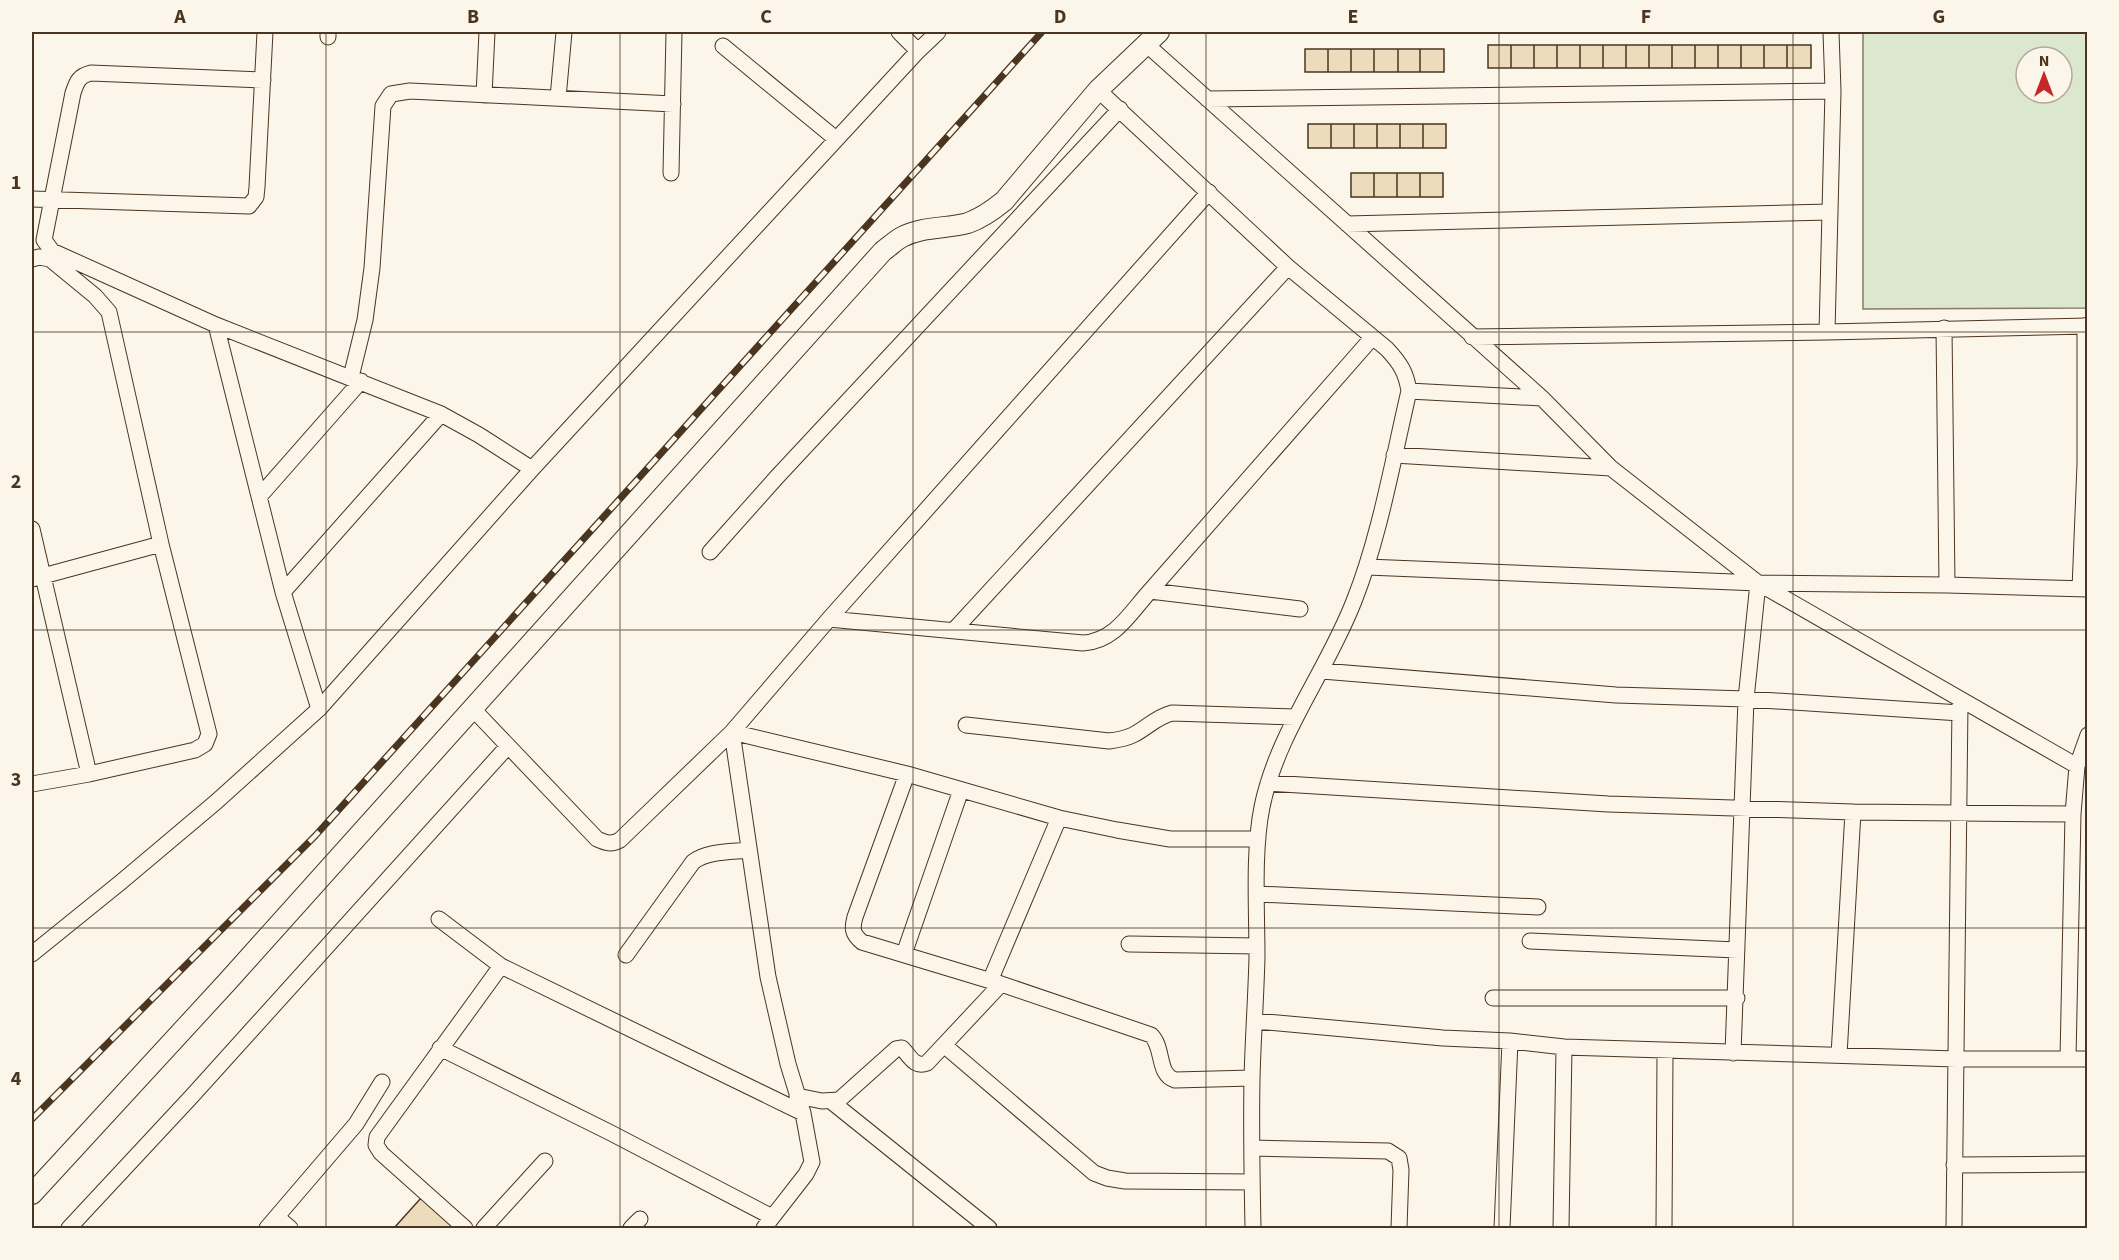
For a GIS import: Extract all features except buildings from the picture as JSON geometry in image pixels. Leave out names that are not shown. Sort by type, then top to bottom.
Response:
[{"type":"street","points":[[32,199],[249,206],[255,197],[257,187],[265,32]]},
{"type":"street","points":[[484,95],[487,32]]},
{"type":"street","points":[[558,98],[564,32]]},
{"type":"street","points":[[671,173],[674,32]]},
{"type":"street","points":[[899,32],[918,51]]},
{"type":"street","points":[[32,954],[138,868],[319,709],[532,469],[836,139],[938,32]]},
{"type":"street","points":[[1827,332],[1833,91],[1831,32]]},
{"type":"street","points":[[32,1194],[228,981],[883,251],[903,237],[926,229],[966,223],[983,216],[1004,201],[1098,90],[1153,38],[1207,99],[1542,398],[1611,468],[1758,583],[1960,706],[2077,766]]},
{"type":"street","points":[[723,46],[836,139]]},
{"type":"street","points":[[263,80],[91,73],[82,75],[73,93],[44,240],[52,251],[216,325],[441,414],[532,469]]},
{"type":"street","points":[[1098,90],[1288,267],[1396,358],[1406,375],[1409,391],[1367,567],[1354,603],[1322,671],[1296,717],[1268,783],[1262,809],[1257,839],[1256,1021],[1252,1078],[1253,1228]]},
{"type":"street","points":[[260,497],[356,379],[372,268],[383,106],[391,94],[410,91],[673,104]]},
{"type":"street","points":[[1207,99],[1833,91]]},
{"type":"street","points":[[710,552],[776,478],[1120,110]]},
{"type":"street","points":[[472,708],[597,839],[613,844],[732,732],[829,619],[1209,192]]},
{"type":"street","points":[[1347,224],[1829,212]]},
{"type":"street","points":[[32,259],[39,257],[50,259],[94,296],[109,312],[161,544],[209,734],[205,744],[195,750],[89,774],[32,784]]},
{"type":"street","points":[[954,630],[1288,267]]},
{"type":"street","points":[[216,325],[283,592],[319,709]]},
{"type":"street","points":[[1367,567],[1758,583],[2084,589],[2086,326],[1472,337]]},
{"type":"street","points":[[1944,328],[1947,585]]},
{"type":"street","points":[[829,619],[1083,643],[1105,639],[1116,630],[1372,338]]},
{"type":"street","points":[[1409,391],[1542,398]]},
{"type":"street","points":[[283,592],[441,414]]},
{"type":"street","points":[[1394,455],[1611,468]]},
{"type":"street","points":[[32,529],[38,577],[89,774]]},
{"type":"street","points":[[38,577],[161,544]]},
{"type":"street","points":[[1733,1053],[1737,998],[1746,699],[1758,583]]},
{"type":"street","points":[[1150,591],[1300,609]]},
{"type":"street","points":[[1322,671],[1616,695],[1960,706]]},
{"type":"street","points":[[1954,1228],[1960,706]]},
{"type":"street","points":[[966,725],[1109,741],[1122,740],[1135,735],[1160,716],[1172,713],[1296,717]]},
{"type":"street","points":[[732,732],[907,774],[1059,818],[1170,839],[1257,839]]},
{"type":"street","points":[[440,1048],[611,1133],[768,1223],[806,1174],[812,1162],[803,1113],[788,1064],[768,977],[732,732]]},
{"type":"street","points":[[2068,1059],[2073,813],[2077,766],[2088,735]]},
{"type":"street","points":[[69,1228],[192,1096],[508,746]]},
{"type":"street","points":[[907,774],[852,928],[855,936],[862,942],[1151,1035],[1158,1045],[1168,1078],[1174,1080],[1252,1078]]},
{"type":"street","points":[[1268,783],[1608,804],[1852,812],[2073,813]]},
{"type":"street","points":[[904,954],[961,790]]},
{"type":"street","points":[[1839,1056],[1852,812]]},
{"type":"street","points":[[832,1102],[845,1096],[896,1049],[902,1048],[915,1064],[922,1065],[932,1060],[945,1046],[995,983],[1059,818]]},
{"type":"street","points":[[626,955],[693,862],[699,857],[749,850]]},
{"type":"street","points":[[1257,894],[1538,907]]},
{"type":"street","points":[[439,919],[501,966],[803,1113]]},
{"type":"street","points":[[1530,941],[1737,950]]},
{"type":"street","points":[[1129,944],[1257,946]]},
{"type":"street","points":[[465,1228],[381,1153],[376,1145],[377,1137],[501,966]]},
{"type":"street","points":[[1493,998],[1737,998]]},
{"type":"street","points":[[1256,1021],[1443,1038],[1665,1052],[1956,1059],[2088,1059]]},
{"type":"street","points":[[1502,1228],[1510,1041]]},
{"type":"street","points":[[945,1046],[1094,1173],[1125,1181],[1252,1182]]},
{"type":"street","points":[[1561,1228],[1564,1047]]},
{"type":"street","points":[[1664,1228],[1665,1052]]},
{"type":"street","points":[[290,1228],[272,1223],[356,1124],[382,1082]]},
{"type":"street","points":[[798,1096],[832,1102],[989,1228]]},
{"type":"street","points":[[1252,1148],[1388,1151],[1399,1158],[1401,1170],[1399,1228]]},
{"type":"street","points":[[484,1228],[545,1161]]},
{"type":"street","points":[[1954,1165],[2088,1164]]},
{"type":"green space","points":[[1863,32],[2087,32],[2087,308],[1863,309]]},
{"type":"railway","points":[[32,1119],[315,836],[1042,32]]}]
